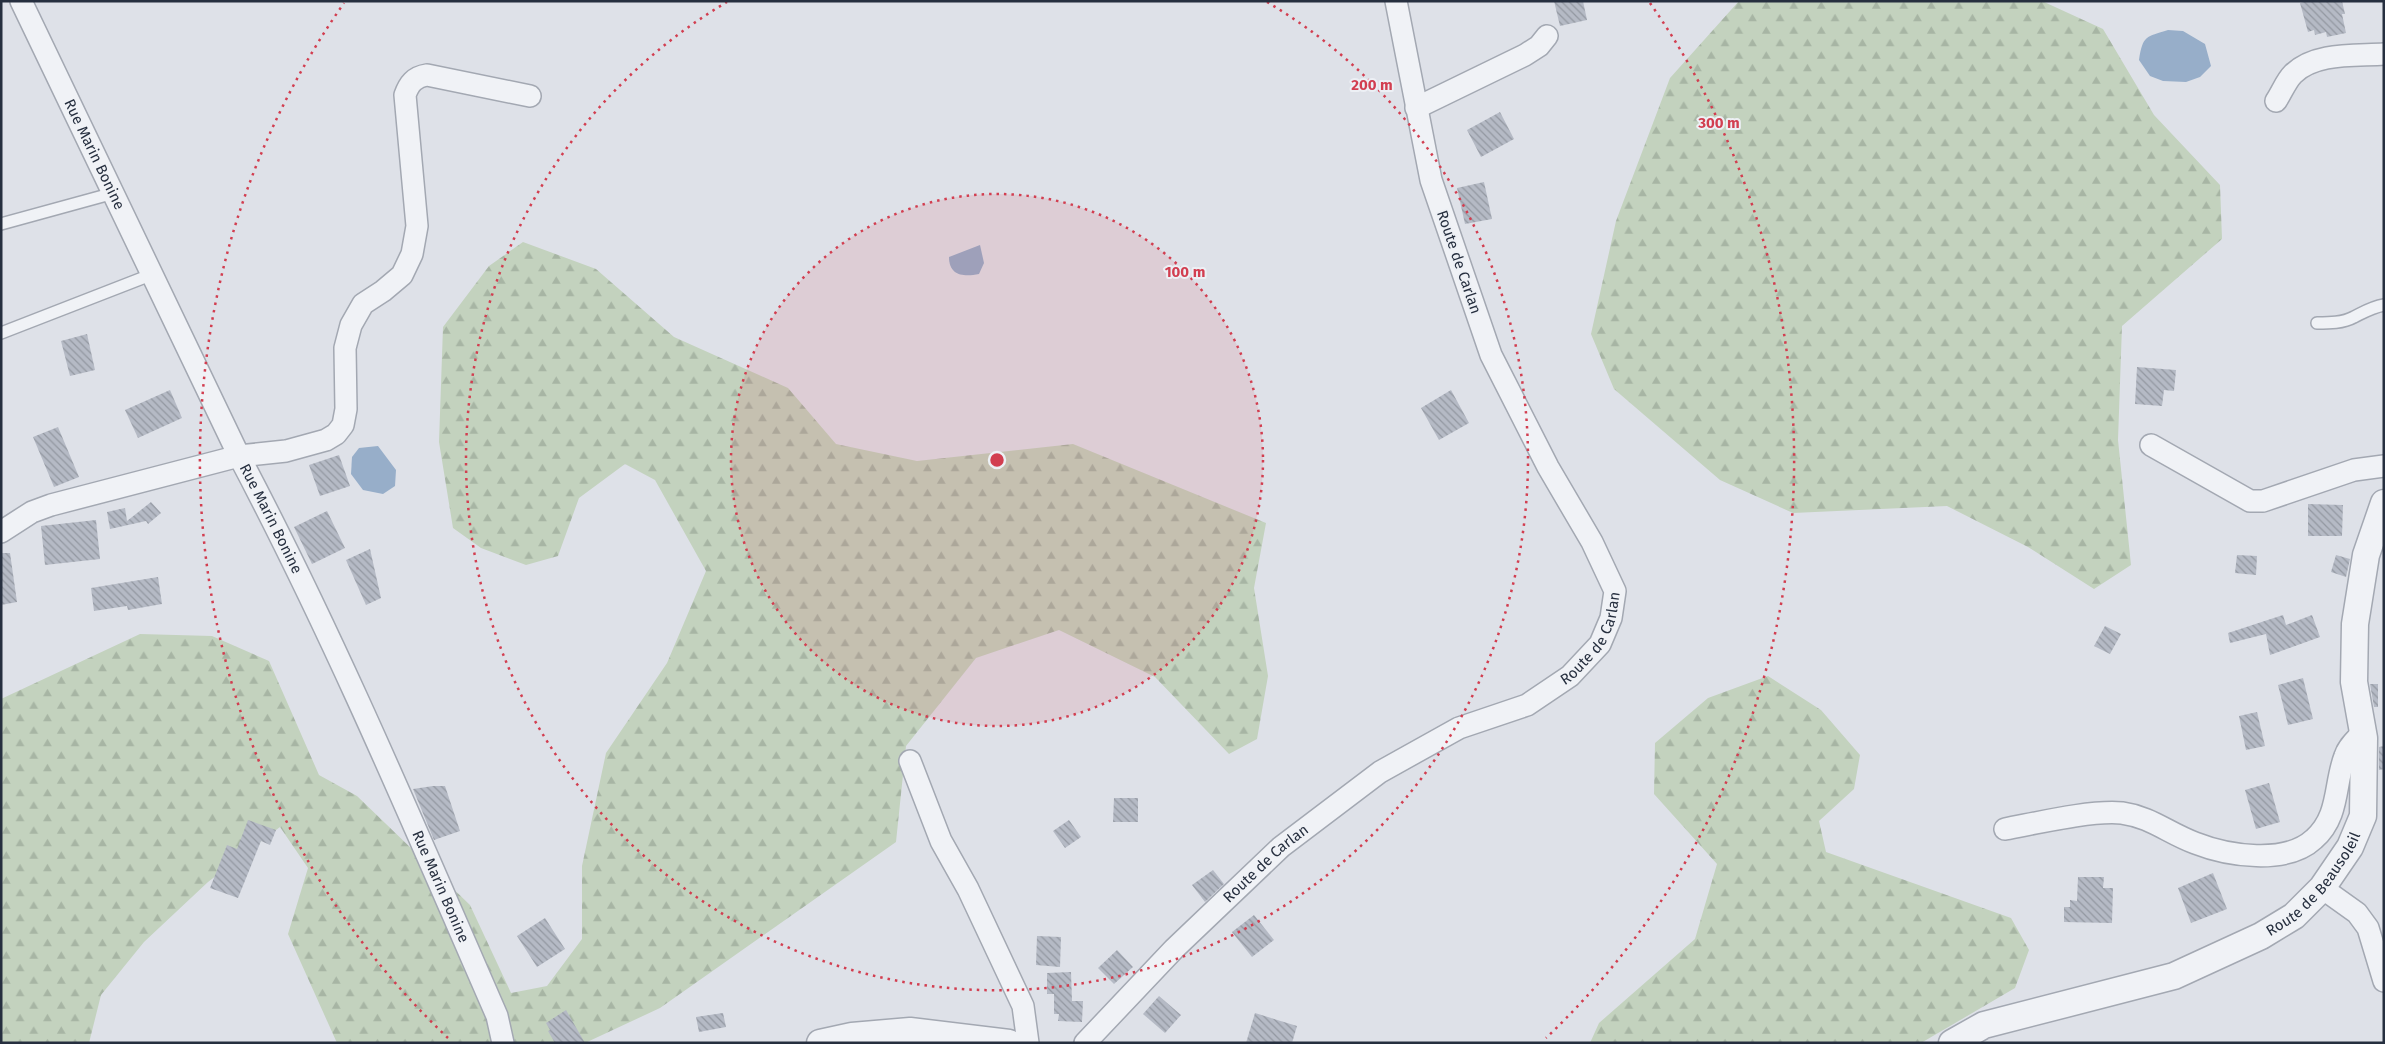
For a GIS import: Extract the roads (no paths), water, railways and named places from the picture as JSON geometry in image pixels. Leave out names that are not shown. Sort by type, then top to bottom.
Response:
[{"type":"street","name":"Rue Marin Bonine","points":[[21,1],[239,456],[275,524],[380,746],[497,1016],[503,1043]]},
{"type":"street","name":"Route de Carlan","points":[[1085,1043],[1174,949],[1281,847],[1380,772],[1459,728],[1527,705],[1570,676],[1600,644],[1611,618],[1615,591],[1592,542],[1548,467],[1491,355],[1431,180],[1396,1]]},
{"type":"street","points":[[1416,108],[1525,56],[1539,46],[1547,36]]},
{"type":"street","points":[[2276,101],[2292,75],[2307,63],[2338,56],[2384,54]]},
{"type":"street","points":[[1,532],[32,512],[50,505],[239,456],[294,449],[326,440],[336,434],[343,425],[346,409],[345,348],[351,325],[363,304],[383,291],[402,275],[412,254],[417,226],[405,95],[409,86],[418,77],[426,75],[530,96]]},
{"type":"street","points":[[2151,445],[2250,501],[2263,501],[2354,470],[2384,466]]},
{"type":"street","name":"Route de Beausoleil","points":[[1952,1043],[1984,1025],[2174,976],[2252,940],[2294,916],[2322,888],[2350,847],[2363,816],[2363,732],[2354,682],[2355,624],[2366,555],[2384,503]]},
{"type":"street","points":[[2005,829],[2080,816],[2119,813],[2157,822],[2181,837],[2221,850],[2264,855],[2291,853],[2298,851],[2315,839],[2328,821],[2337,795],[2345,756],[2363,732]]},
{"type":"street","points":[[910,761],[941,842],[968,888],[1023,1006],[1028,1043]]},
{"type":"street","points":[[2322,888],[2356,913],[2368,928],[2384,981]]},
{"type":"street","points":[[820,1043],[852,1036],[910,1031],[1009,1043]]},
{"type":"lane","points":[[1,224],[114,193]]},
{"type":"lane","points":[[1,333],[153,274]]},
{"type":"lane","points":[[2317,322],[2333,323],[2352,318],[2370,308],[2384,305]]},
{"type":"water","points":[[2168,30],[2183,31],[2205,44],[2211,66],[2200,77],[2186,82],[2163,81],[2150,76],[2139,60],[2144,41],[2150,36]]},
{"type":"water","points":[[980,245],[984,263],[979,274],[963,275],[955,272],[949,257]]},
{"type":"water","points":[[378,446],[396,470],[395,486],[383,494],[363,490],[351,474],[352,457],[359,448]]}]
